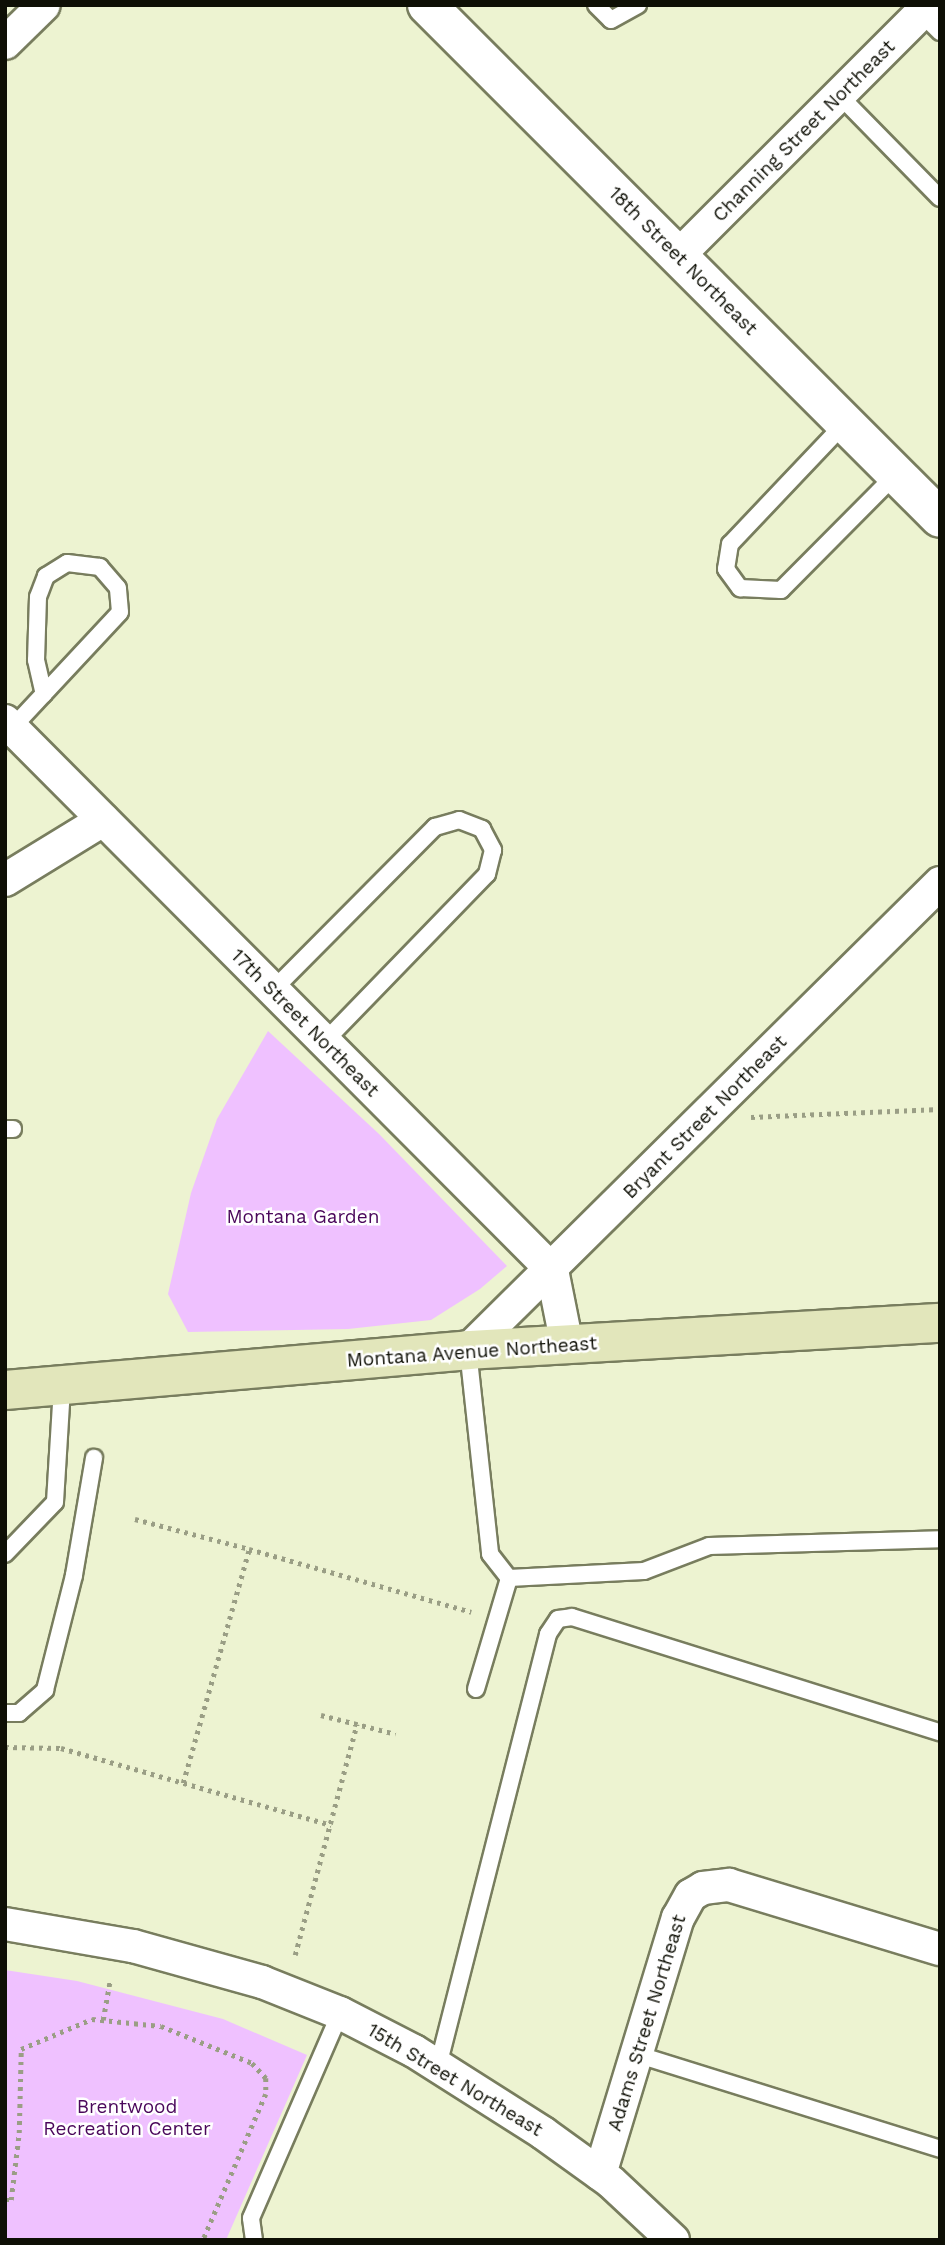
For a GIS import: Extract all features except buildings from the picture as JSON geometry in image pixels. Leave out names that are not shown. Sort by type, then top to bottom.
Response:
[{"type":"main road","name":"Montana Avenue Northeast","points":[[5,1390],[468,1350],[940,1323]]},
{"type":"street","points":[[5,43],[44,5]]},
{"type":"street","name":"18th Street Northeast","points":[[427,5],[940,517]]},
{"type":"street","name":"Channing Street Northeast","points":[[678,256],[839,95],[930,17]]},
{"type":"street","name":"17th Street Northeast","points":[[9,724],[552,1270]]},
{"type":"street","points":[[5,880],[103,820]]},
{"type":"street","name":"Bryant Street Northeast","points":[[468,1350],[552,1270],[940,883]]},
{"type":"street","points":[[552,1270],[567,1345]]},
{"type":"street","name":"Adams Street Northeast","points":[[600,2174],[639,2055],[678,1918],[691,1895],[703,1888],[729,1885],[940,1949]]},
{"type":"street","name":"15th Street Northeast","points":[[5,1924],[159,1952],[262,1982],[340,2013],[438,2066],[600,2174],[673,2240]]},
{"type":"lane","points":[[596,5],[611,20],[638,5]]},
{"type":"lane","points":[[839,95],[940,198]]},
{"type":"lane","points":[[845,423],[730,544],[726,569],[740,588],[781,590],[896,474]]},
{"type":"lane","points":[[9,724],[44,694],[120,612],[118,588],[100,567],[67,563],[46,576],[37,597],[36,660],[44,694]]},
{"type":"lane","points":[[272,989],[435,827],[459,820],[482,829],[493,850],[487,874],[324,1042]]},
{"type":"lane","points":[[468,1350],[490,1554],[509,1578]]},
{"type":"lane","points":[[5,1554],[55,1502],[62,1387]]},
{"type":"lane","points":[[5,1713],[19,1713],[45,1690],[74,1574],[94,1458]]},
{"type":"lane","points":[[509,1578],[644,1571],[709,1546],[940,1539]]},
{"type":"lane","points":[[476,1689],[509,1578]]},
{"type":"lane","points":[[438,2066],[548,1634],[558,1619],[572,1617],[940,1732]]},
{"type":"lane","points":[[254,2240],[251,2218],[340,2013]]},
{"type":"lane","points":[[639,2055],[940,2149]]},
{"type":"path","points":[[747,1117],[940,1109]]},
{"type":"path","points":[[135,1519],[471,1612]]},
{"type":"path","points":[[183,1783],[249,1549]]},
{"type":"path","points":[[321,1715],[396,1734]]},
{"type":"path","points":[[295,1955],[357,1724]]},
{"type":"path","points":[[5,1747],[61,1748],[331,1825]]},
{"type":"path","points":[[103,2020],[110,1981]]},
{"type":"path","points":[[5,2200],[11,2200],[19,2133],[21,2049],[92,2019],[161,2026],[212,2043],[252,2063],[265,2078],[266,2094],[203,2240]]},
{"type":"green space","name":"Montana Garden","points":[[268,1031],[379,1134],[507,1266],[480,1289],[431,1320],[348,1329],[188,1332],[168,1294],[191,1193],[217,1119]]},
{"type":"green space","name":"Brentwood Recreation Center","points":[[5,1970],[77,1981],[223,2019],[307,2055],[226,2240],[5,2240]]}]
